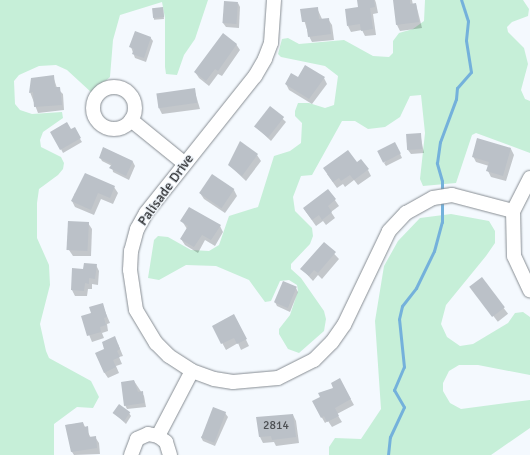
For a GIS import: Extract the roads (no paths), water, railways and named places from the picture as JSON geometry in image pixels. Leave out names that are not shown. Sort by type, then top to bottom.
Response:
[{"type":"street","name":"Palisade Drive","points":[[274,0],[271,43],[265,59],[255,76],[184,163],[146,213],[137,229],[131,251],[130,270],[136,310],[145,327],[169,356],[192,371],[233,382],[256,382],[278,378],[314,360],[344,325],[389,231],[406,213],[418,204],[433,198],[452,195],[513,211]]},
{"type":"street","points":[[131,120],[184,163]]},
{"type":"street","points":[[530,178],[513,211],[514,256],[530,290]]},
{"type":"street","points":[[158,436],[192,371]]},
{"type":"street","points":[[131,455],[136,439],[148,434],[158,436],[166,442],[170,455]]},
{"type":"waterway","points":[[442,192],[442,181],[437,163],[440,142],[456,99],[457,88],[471,72],[466,40],[468,21],[461,0]]},
{"type":"waterway","points":[[388,455],[390,437],[404,407],[394,390],[404,367],[399,319],[402,306],[416,288],[434,251],[442,222],[442,201]]}]
